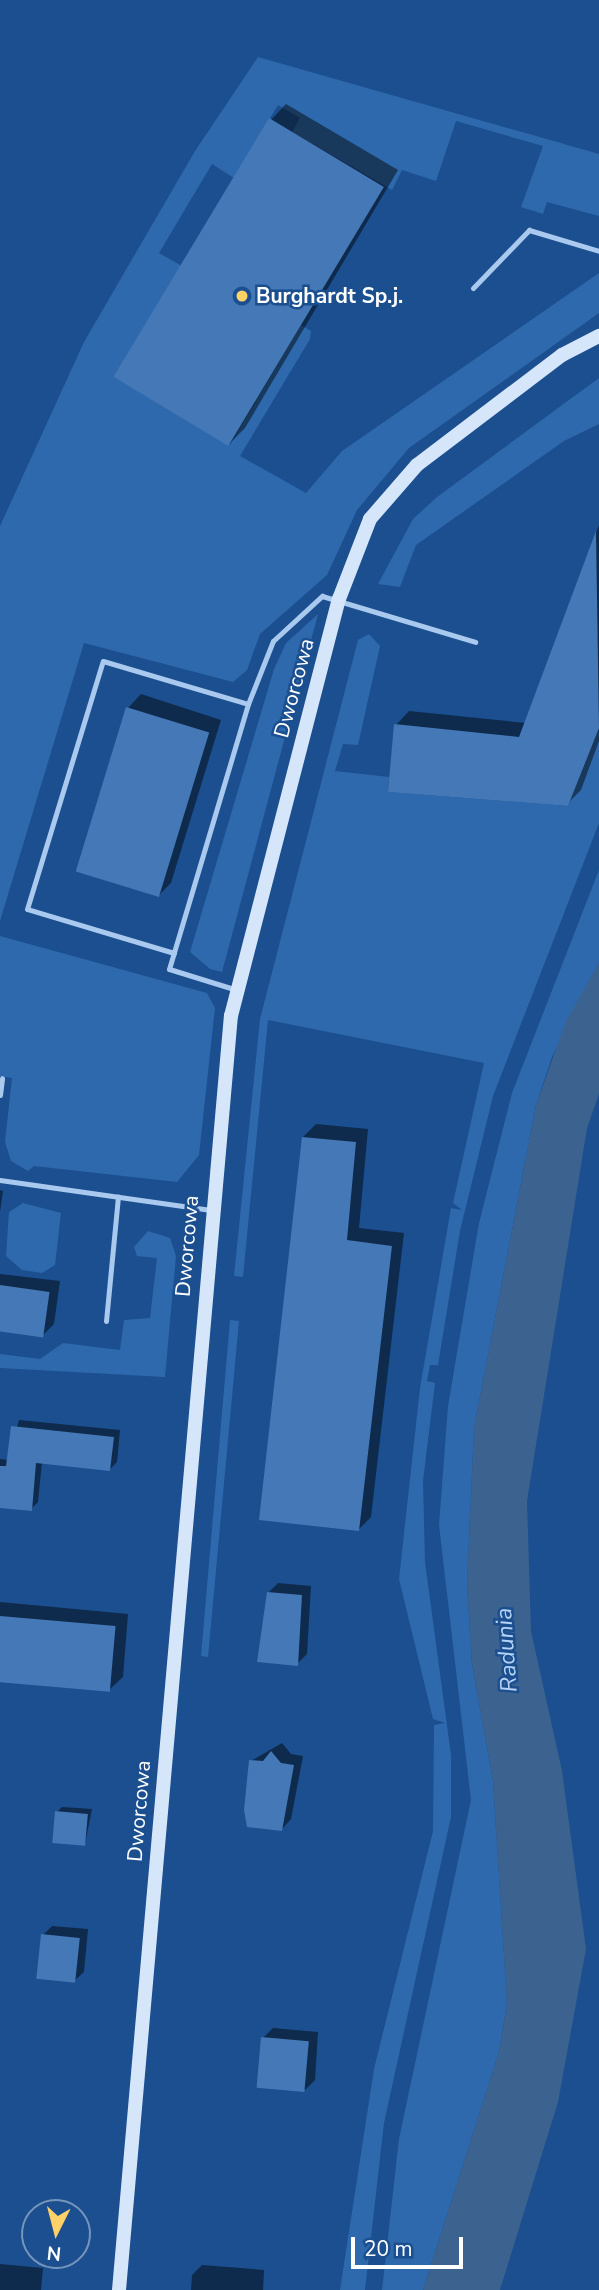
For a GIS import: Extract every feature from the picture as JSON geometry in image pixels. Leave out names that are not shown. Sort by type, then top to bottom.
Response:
[{"type":"street","name":"Dworcowa","points":[[119,2290],[211,1210],[237,990],[339,599],[370,519],[401,480],[562,355],[599,336]]},
{"type":"lane","points":[[473,288],[529,230],[599,251]]},
{"type":"lane","points":[[237,990],[169,969],[248,704],[283,629],[322,596],[475,642]]},
{"type":"lane","points":[[174,953],[27,909],[103,661],[248,704]]},
{"type":"lane","points":[[0,1095],[2,1078]]},
{"type":"lane","points":[[0,1180],[211,1210]]},
{"type":"lane","points":[[106,1321],[118,1197]]},
{"type":"shaded area","points":[[258,57],[599,154],[599,216],[547,202],[543,214],[521,207],[543,146],[456,121],[436,181],[402,170],[392,190],[292,132],[300,118],[278,105],[234,178],[212,164],[159,253],[182,266],[116,378],[230,445],[301,325],[311,331],[310,339],[240,456],[306,493],[342,451],[599,273],[599,313],[409,448],[357,510],[327,575],[260,634],[247,670],[233,682],[84,643],[0,921],[0,526],[84,342],[195,151]]},
{"type":"shaded area","points":[[599,378],[599,424],[564,441],[416,545],[400,587],[378,584],[413,519],[437,497]]},
{"type":"shaded area","points":[[318,614],[222,972],[210,969],[190,952],[274,669],[286,643]]},
{"type":"shaded area","points":[[369,634],[380,646],[358,745],[343,744],[335,771],[389,777],[388,792],[568,806],[599,728],[599,823],[493,1096],[460,1231],[438,1365],[430,1365],[427,1381],[435,1383],[423,1481],[425,1562],[451,1755],[451,1817],[384,2123],[365,2290],[340,2290],[374,2069],[433,1831],[434,1725],[445,1723],[433,1719],[399,1579],[420,1388],[451,1208],[462,1210],[453,1203],[484,1063],[268,1020],[243,1277],[234,1276],[260,1019],[358,640]]},
{"type":"shaded area","points":[[599,870],[599,963],[552,1057],[536,1105],[474,1428],[467,1584],[472,1664],[493,1781],[507,2003],[499,2052],[423,2290],[382,2290],[399,2139],[471,1800],[439,1525],[448,1406],[479,1223],[512,1093]]},
{"type":"shaded area","points":[[0,936],[207,993],[215,1008],[199,1155],[177,1182],[34,1166],[28,1171],[11,1161],[5,1142],[12,1078],[0,1076]]},
{"type":"shaded area","points":[[23,1203],[61,1213],[55,1265],[42,1273],[22,1270],[6,1256],[9,1212]]},
{"type":"shaded area","points":[[148,1231],[170,1238],[176,1256],[165,1377],[0,1368],[0,1354],[40,1359],[63,1343],[120,1350],[124,1320],[150,1318],[157,1258],[137,1256],[134,1247]]},
{"type":"shaded area","points":[[230,1320],[239,1321],[208,1657],[201,1656]]},
{"type":"water","name":"Radunia","points":[[599,963],[599,1094],[587,1128],[527,1501],[531,1631],[562,1771],[586,1949],[558,2102],[500,2290],[423,2290],[499,2052],[507,2003],[493,1781],[472,1664],[467,1584],[474,1428],[536,1105],[566,1021]]},
{"type":"building","name":"Burghardt Sp.j.","points":[[269,118],[384,187],[228,446],[113,377]]},
{"type":"building","points":[[596,531],[599,728],[568,806],[388,792],[394,724],[519,737]]},
{"type":"building","points":[[126,707],[209,732],[159,897],[76,871]]},
{"type":"building","points":[[302,1137],[356,1142],[347,1240],[392,1246],[359,1531],[259,1520]]},
{"type":"building","points":[[0,1285],[50,1292],[43,1338],[0,1331]]},
{"type":"building","points":[[11,1426],[114,1437],[110,1471],[36,1463],[32,1511],[0,1508],[0,1466],[6,1466]]},
{"type":"building","points":[[267,1592],[302,1595],[298,1666],[257,1662]]},
{"type":"building","points":[[0,1616],[116,1626],[110,1692],[0,1682]]},
{"type":"building","points":[[271,1751],[281,1763],[294,1765],[282,1831],[247,1827],[244,1810],[249,1760],[263,1761]]},
{"type":"building","points":[[55,1811],[88,1814],[85,1846],[52,1843]]},
{"type":"building","points":[[41,1934],[80,1938],[75,1983],[36,1979]]},
{"type":"building","points":[[261,2037],[309,2041],[304,2092],[257,2088]]},
{"type":"place","name":"Burghardt Sp.j.","points":[[242,296]]}]
